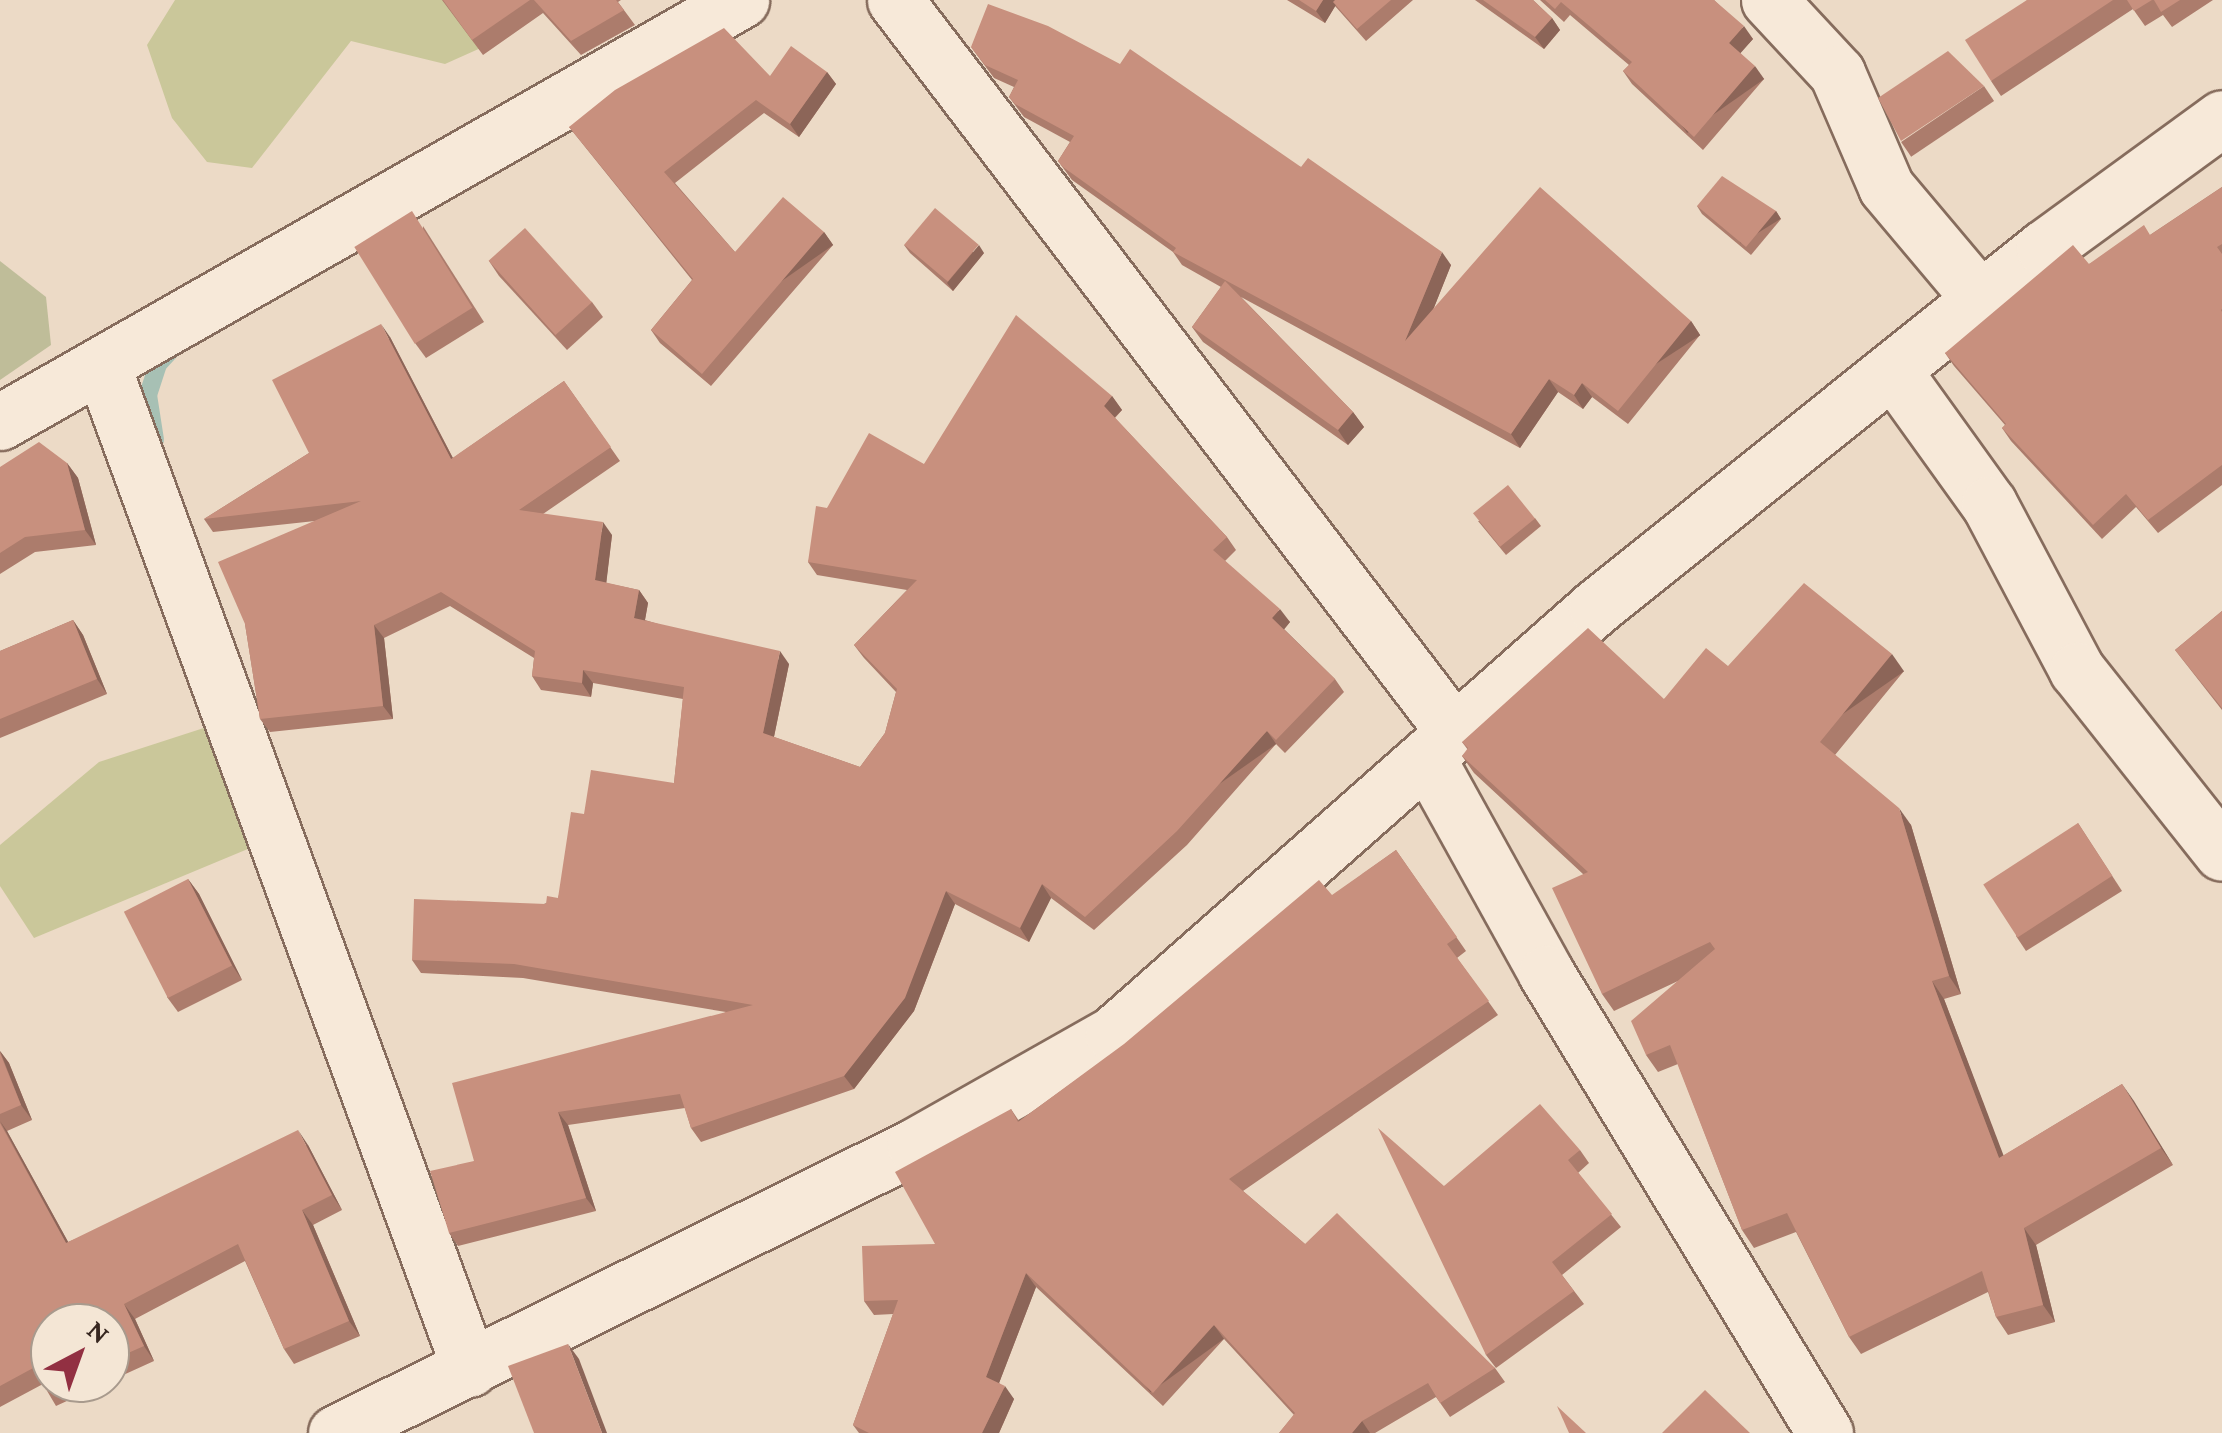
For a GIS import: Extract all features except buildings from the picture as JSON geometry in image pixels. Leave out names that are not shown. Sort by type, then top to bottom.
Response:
[{"type":"street","points":[[0,422],[741,0]]},
{"type":"street","points":[[895,0],[1439,744],[1546,973],[1824,1433]]},
{"type":"street","points":[[1768,0],[1837,73],[1886,186],[1981,300]]},
{"type":"street","points":[[336,1433],[915,1146],[1113,1034],[1439,744],[1808,434],[2222,118]]},
{"type":"street","points":[[102,365],[470,1369]]},
{"type":"street","points":[[1894,372],[1990,504],[2076,670],[2222,853]]},
{"type":"shaded area","points":[[175,0],[495,0],[483,47],[445,64],[351,41],[252,168],[207,162],[172,118],[147,45]]},
{"type":"shaded area","points":[[0,261],[46,297],[51,345],[0,380]]},
{"type":"shaded area","points":[[213,725],[255,846],[34,938],[0,886],[0,845],[99,762]]},
{"type":"waterway","points":[[155,440],[148,395],[158,364],[176,345]]}]
